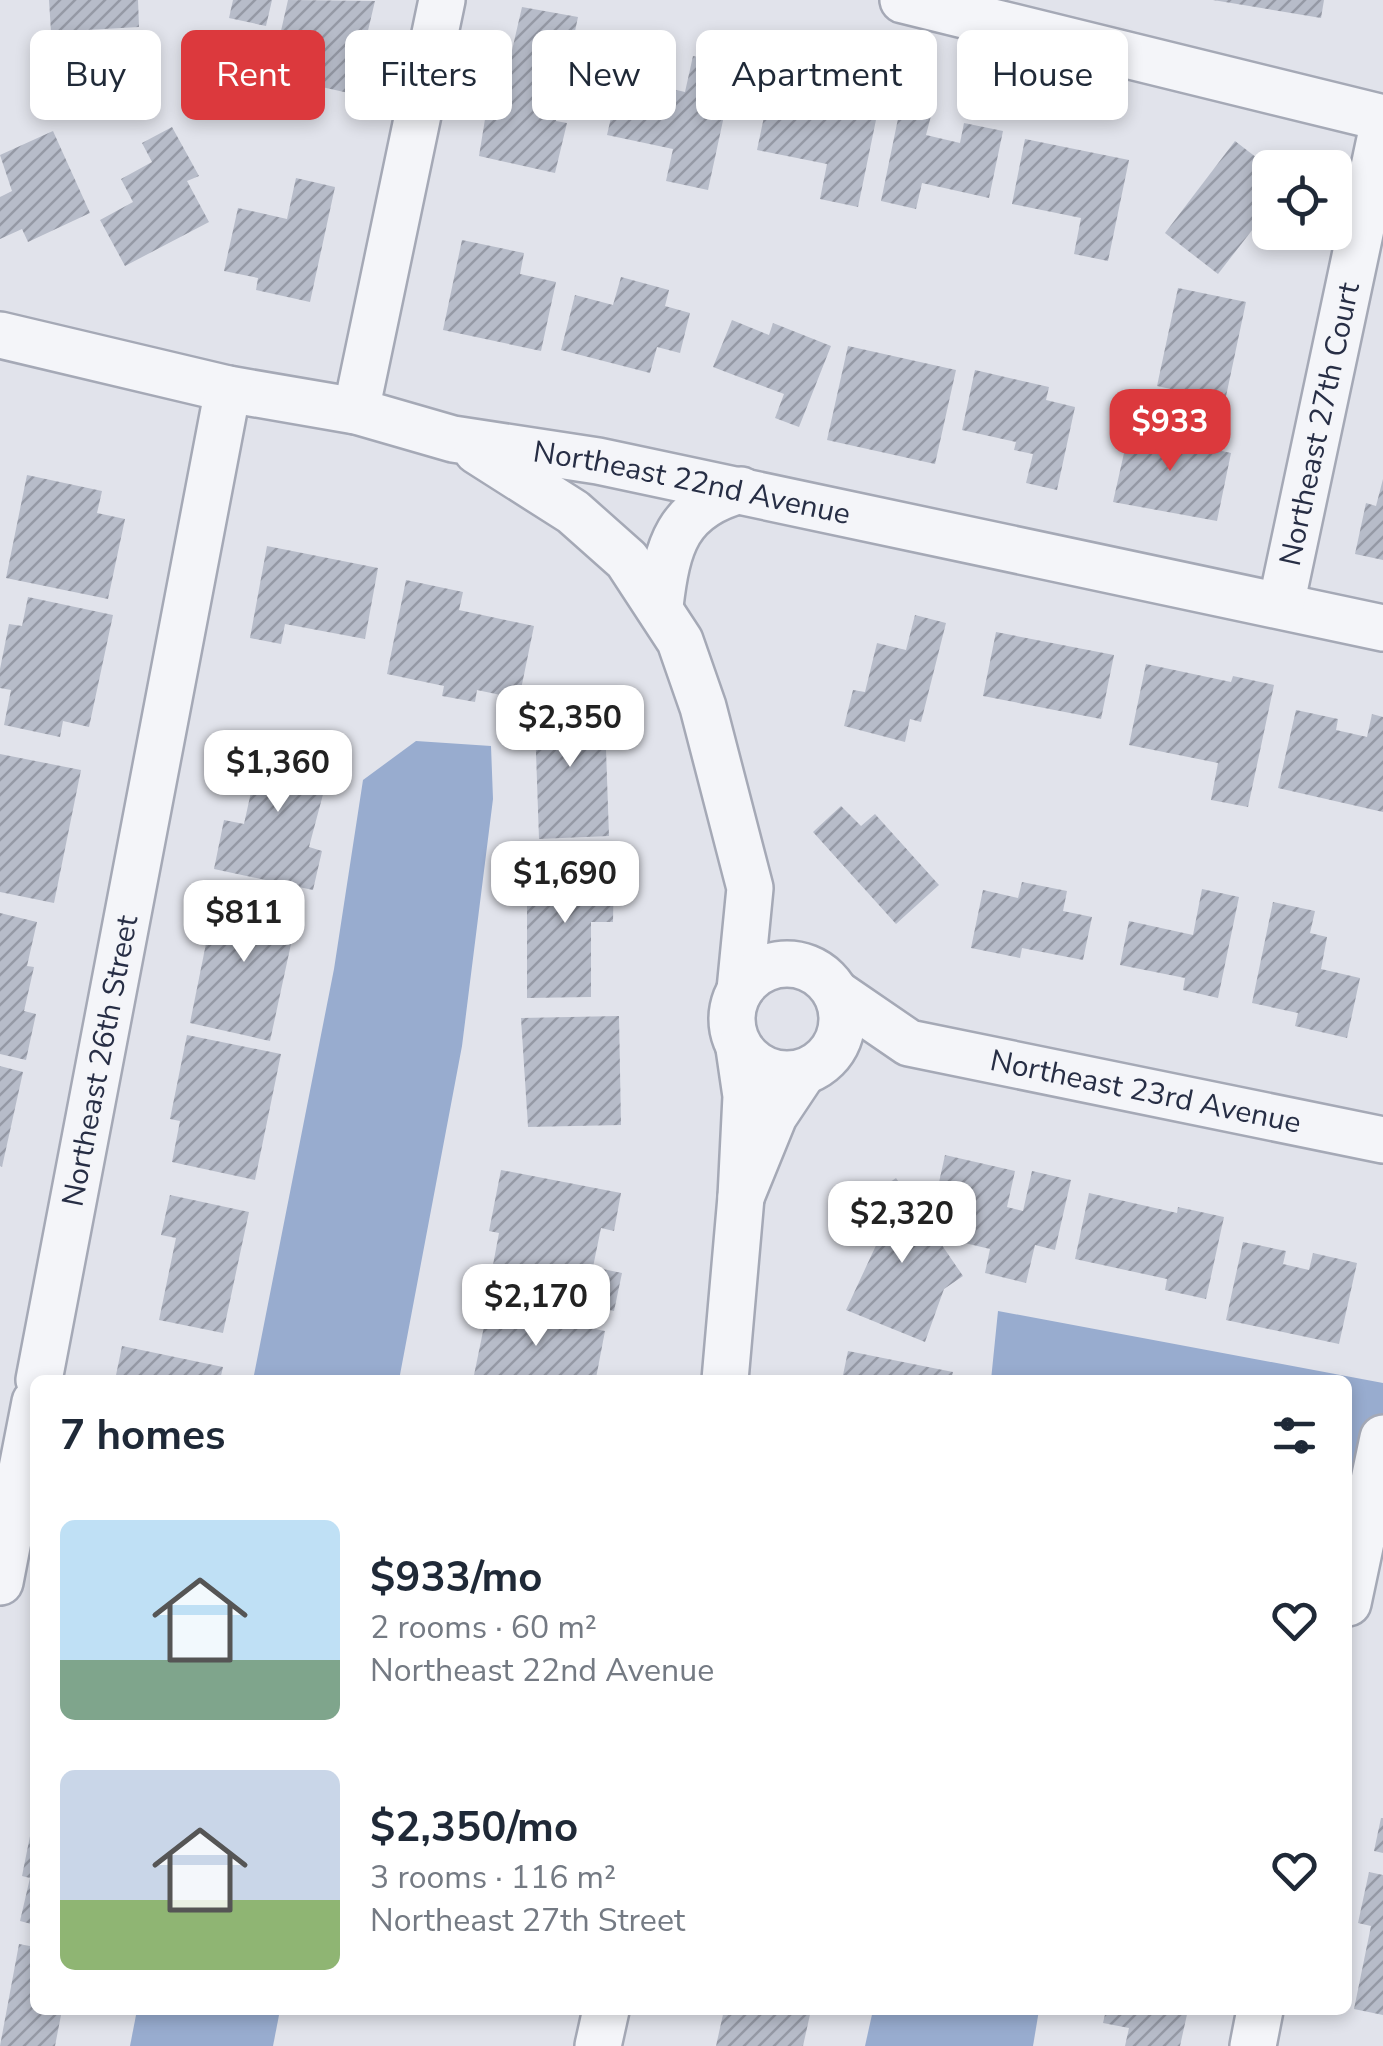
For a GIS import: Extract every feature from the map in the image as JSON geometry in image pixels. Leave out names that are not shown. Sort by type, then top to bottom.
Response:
[{"type":"street","points":[[356,411],[442,0]]},
{"type":"street","points":[[924,2],[1383,122]]},
{"type":"street","name":"Northeast 27th Court","points":[[1281,605],[1383,122]]},
{"type":"street","name":"Northeast 22nd Avenue","points":[[0,335],[228,389],[356,411],[452,438],[598,461],[741,490],[1383,628]]},
{"type":"street","name":"Northeast 26th Street","points":[[40,1375],[228,389]]},
{"type":"street","points":[[452,438],[511,469],[573,512],[627,560],[680,640],[703,707],[750,888],[740,990],[732,1009],[732,1030],[739,1048],[746,1096],[725,1375]]},
{"type":"street","points":[[660,606],[671,548],[690,514],[720,496],[741,490]]},
{"type":"street","name":"Northeast 23rd Avenue","points":[[750,888],[822,980],[909,1043],[1383,1140]]},
{"type":"street","points":[[740,990],[770,966],[790,963],[822,980],[842,1030],[774,1116],[741,1197]]},
{"type":"street","name":"Northeast 23rd Avenue","points":[[813,1068],[909,1043]]},
{"type":"street","points":[[739,1048],[756,1066],[778,1075],[813,1068]]},
{"type":"street","points":[[0,1582],[30,1428]]},
{"type":"street","points":[[1352,1583],[1383,1438]]},
{"type":"street","points":[[598,2046],[605,2015]]},
{"type":"street","points":[[1253,2046],[1259,2015]]},
{"type":"water","points":[[416,741],[491,746],[493,799],[462,1046],[400,1375],[254,1375],[334,969],[363,780]]},
{"type":"water","points":[[998,1311],[1340,1375],[992,1375]]},
{"type":"water","points":[[1352,1377],[1383,1383],[1383,1536],[1352,1529]]},
{"type":"water","points":[[136,2015],[279,2015],[273,2046],[130,2046]]},
{"type":"water","points":[[872,2015],[1038,2015],[1033,2046],[865,2046]]},
{"type":"building","points":[[49,0],[138,0],[139,27],[51,30]]},
{"type":"building","points":[[233,0],[272,0],[266,26],[229,18]]},
{"type":"building","points":[[288,0],[375,1],[368,30],[345,30],[345,92],[325,88],[325,30],[281,30]]},
{"type":"building","points":[[1213,0],[1324,0],[1321,18]]},
{"type":"building","points":[[522,7],[578,17],[575,30],[532,30],[532,120],[567,123],[555,173],[479,156],[485,120],[512,120],[512,50]]},
{"type":"building","points":[[693,56],[696,57],[696,120],[723,120],[708,190],[666,181],[673,149],[607,135],[610,120],[676,120],[676,90],[685,92]]},
{"type":"building","points":[[763,120],[876,120],[858,207],[820,199],[827,164],[757,150]]},
{"type":"building","points":[[898,120],[930,120],[926,135],[960,143],[964,123],[1003,131],[989,198],[922,183],[916,209],[881,201]]},
{"type":"building","points":[[172,127],[199,176],[187,181],[209,222],[125,266],[100,220],[133,202],[121,179],[152,162],[142,143]]},
{"type":"building","points":[[53,131],[90,213],[28,242],[22,229],[0,239],[0,197],[12,191],[0,155]]},
{"type":"building","points":[[1025,139],[1129,160],[1108,261],[1074,254],[1081,218],[1012,204]]},
{"type":"building","points":[[1235,141],[1252,154],[1252,230],[1218,274],[1165,233]]},
{"type":"building","points":[[296,178],[335,187],[310,302],[256,290],[258,278],[224,271],[238,208],[287,219]]},
{"type":"building","points":[[462,240],[524,253],[520,274],[556,282],[541,351],[443,330]]},
{"type":"building","points":[[621,277],[669,290],[665,306],[690,313],[680,353],[657,347],[650,373],[561,350],[575,295],[613,305]]},
{"type":"building","points":[[1178,288],[1246,302],[1225,401],[1157,386]]},
{"type":"building","points":[[732,320],[769,335],[773,323],[831,346],[799,427],[775,418],[784,394],[713,367]]},
{"type":"building","points":[[848,346],[956,370],[935,464],[827,440]]},
{"type":"building","points":[[975,370],[1049,387],[1046,400],[1075,407],[1057,490],[1026,483],[1033,454],[1014,450],[1016,442],[962,430]]},
{"type":"building","points":[[1133,413],[1157,418],[1153,436],[1231,453],[1217,521],[1113,502]]},
{"type":"building","points":[[27,475],[102,491],[97,513],[125,519],[108,599],[6,578]]},
{"type":"building","points":[[1383,479],[1383,560],[1355,554],[1366,503],[1376,506]]},
{"type":"building","points":[[267,546],[378,568],[365,639],[285,624],[281,644],[250,638]]},
{"type":"building","points":[[406,580],[463,592],[459,610],[534,626],[519,699],[477,690],[475,702],[442,696],[444,686],[387,674]]},
{"type":"building","points":[[28,597],[113,615],[89,727],[63,721],[60,737],[4,725],[11,690],[0,688],[0,669],[9,624],[22,626]]},
{"type":"building","points":[[915,615],[946,623],[921,722],[910,719],[905,742],[844,726],[853,690],[865,692],[877,643],[906,650]]},
{"type":"building","points":[[996,632],[1114,655],[1101,719],[983,696]]},
{"type":"building","points":[[1146,664],[1231,682],[1233,676],[1274,685],[1248,807],[1211,800],[1218,763],[1129,745]]},
{"type":"building","points":[[578,694],[579,720],[605,720],[609,836],[539,839],[534,695]]},
{"type":"building","points":[[1296,710],[1338,719],[1336,730],[1367,737],[1372,714],[1383,717],[1383,812],[1278,788]]},
{"type":"building","points":[[244,734],[334,753],[309,847],[322,851],[313,890],[214,869],[224,820],[244,824],[258,760],[240,757]]},
{"type":"building","points":[[0,754],[81,770],[54,903],[0,892]]},
{"type":"building","points":[[841,806],[861,826],[875,814],[939,885],[896,924],[813,832]]},
{"type":"building","points":[[527,864],[614,864],[613,922],[591,922],[591,997],[527,998]]},
{"type":"building","points":[[1022,882],[1067,891],[1063,911],[1092,917],[1083,960],[1022,948],[1020,958],[971,948],[983,890],[1018,898]]},
{"type":"building","points":[[217,889],[299,907],[270,1041],[190,1023]]},
{"type":"building","points":[[1202,889],[1239,897],[1218,998],[1183,990],[1185,978],[1120,965],[1129,921],[1193,935]]},
{"type":"building","points":[[1273,902],[1315,911],[1310,933],[1327,937],[1321,969],[1360,978],[1347,1038],[1295,1026],[1298,1013],[1252,1003]]},
{"type":"building","points":[[0,913],[37,922],[27,966],[34,967],[24,1011],[36,1014],[26,1060],[0,1054]]},
{"type":"building","points":[[619,1016],[621,1125],[528,1127],[521,1018]]},
{"type":"building","points":[[187,1035],[281,1054],[255,1180],[172,1162],[180,1121],[170,1119]]},
{"type":"building","points":[[0,1066],[23,1072],[2,1167],[0,1166]]},
{"type":"building","points":[[945,1155],[1015,1171],[1007,1207],[1023,1211],[1032,1171],[1071,1180],[1055,1250],[1035,1245],[1026,1283],[985,1273],[990,1249],[952,1240],[960,1202],[936,1196]]},
{"type":"building","points":[[501,1170],[621,1193],[614,1231],[601,1228],[593,1267],[622,1273],[614,1311],[489,1286],[499,1233],[489,1231]]},
{"type":"building","points":[[896,1178],[963,1276],[944,1289],[925,1342],[846,1310],[879,1239],[857,1205]]},
{"type":"building","points":[[1089,1193],[1177,1213],[1178,1207],[1224,1217],[1206,1299],[1165,1290],[1167,1279],[1075,1259]]},
{"type":"building","points":[[170,1195],[249,1212],[223,1333],[159,1320],[176,1238],[161,1235]]},
{"type":"building","points":[[1243,1242],[1286,1251],[1283,1264],[1309,1270],[1313,1253],[1357,1263],[1339,1344],[1226,1320]]},
{"type":"building","points":[[488,1307],[605,1331],[597,1375],[474,1375]]},
{"type":"building","points":[[122,1346],[223,1367],[221,1375],[116,1375]]},
{"type":"building","points":[[848,1351],[953,1372],[952,1375],[843,1375]]},
{"type":"building","points":[[1383,1818],[1383,1853],[1374,1851]]},
{"type":"building","points":[[30,1836],[30,1878],[22,1876]]},
{"type":"building","points":[[1369,1872],[1383,1875],[1383,2015],[1354,2009],[1371,1926],[1358,1923]]},
{"type":"building","points":[[30,1878],[30,1924],[20,1921]]},
{"type":"building","points":[[19,1944],[30,1946],[30,2015],[61,2015],[55,2046],[0,2046]]},
{"type":"building","points":[[723,2015],[810,2015],[803,2046],[716,2046]]},
{"type":"building","points":[[1105,2015],[1187,2015],[1180,2046],[1125,2046],[1129,2028],[1103,2023]]}]
